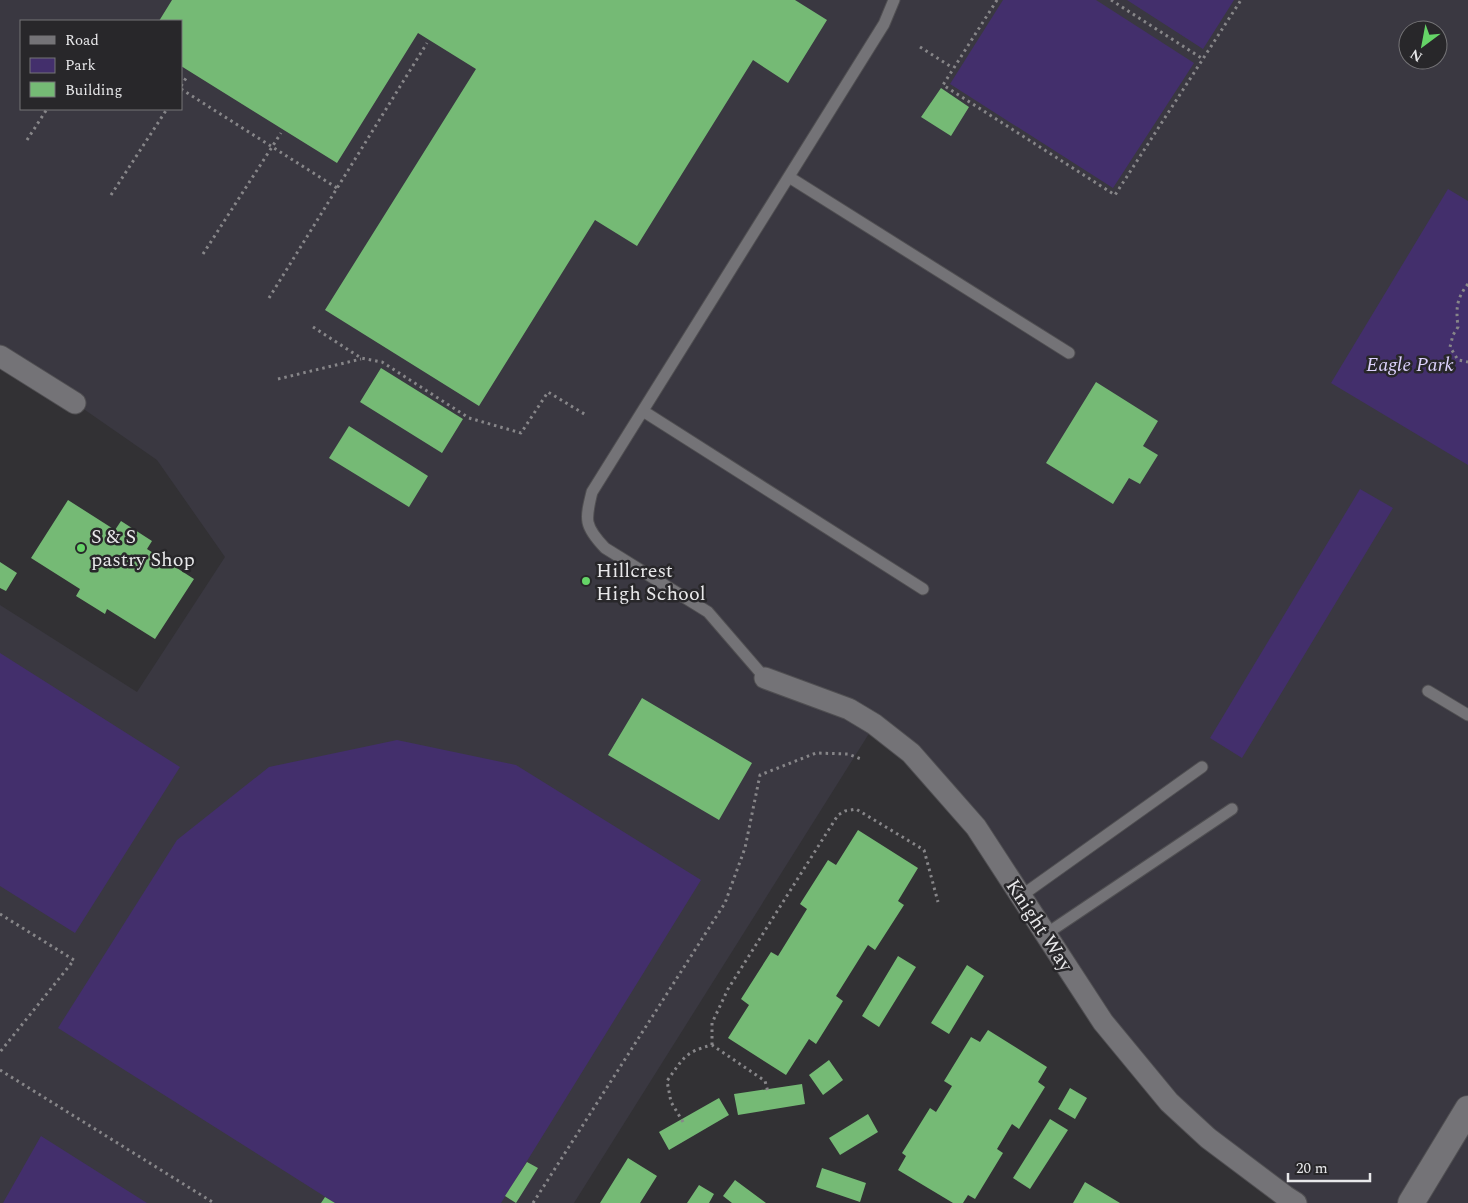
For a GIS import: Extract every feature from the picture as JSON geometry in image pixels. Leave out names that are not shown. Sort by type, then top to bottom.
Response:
[{"type":"street","points":[[0,356],[75,404]]},
{"type":"street","name":"Knight Way","points":[[765,678],[849,709],[874,724],[911,753],[976,827],[1103,1022],[1169,1102],[1208,1138],[1296,1203]]},
{"type":"street","points":[[1411,1203],[1468,1109]]},
{"type":"lane","points":[[765,678],[708,612],[605,548],[591,534],[586,515],[592,492],[884,24],[894,0]]},
{"type":"lane","points":[[789,177],[1069,353]]},
{"type":"lane","points":[[643,411],[923,589]]},
{"type":"lane","points":[[1428,691],[1468,715]]},
{"type":"lane","points":[[1022,896],[1202,767]]},
{"type":"lane","points":[[1046,934],[1232,809]]},
{"type":"path","points":[[997,0],[943,85],[1115,195],[1241,0]]},
{"type":"path","points":[[1111,0],[1203,59]]},
{"type":"path","points":[[270,298],[427,42]]},
{"type":"path","points":[[920,47],[953,68]]},
{"type":"path","points":[[182,86],[188,75]]},
{"type":"path","points":[[182,89],[337,188]]},
{"type":"path","points":[[27,140],[46,110]]},
{"type":"path","points":[[111,195],[166,110]]},
{"type":"path","points":[[203,254],[281,133]]},
{"type":"path","points":[[1468,284],[1463,290],[1456,306],[1458,327],[1453,335],[1450,347],[1458,360],[1468,362]]},
{"type":"path","points":[[313,327],[361,358],[382,362],[469,418],[521,433],[548,392],[586,415]]},
{"type":"path","points":[[278,380],[361,358]]},
{"type":"path","points":[[534,1203],[724,903],[745,848],[760,775],[816,753],[848,754],[861,758]]},
{"type":"path","points":[[712,1045],[712,1023],[728,990],[838,815],[845,811],[856,809],[924,850],[938,902]]},
{"type":"path","points":[[0,914],[74,960],[0,1052]]},
{"type":"path","points":[[683,1122],[671,1102],[668,1081],[685,1055],[700,1048],[712,1045],[765,1081],[768,1092]]},
{"type":"path","points":[[0,1070],[214,1203]]},
{"type":"shaded area","name":"Hillcrest High School","points":[[0,0],[1468,0],[1468,1203],[1296,1203],[1169,1102],[976,827],[875,724],[574,1203],[0,1203],[0,605],[137,692],[225,557],[157,460],[75,403],[0,356]]},
{"type":"green space","points":[[1003,0],[1096,0],[1194,63],[1113,188],[950,84]]},
{"type":"green space","points":[[1127,0],[1234,0],[1203,49]]},
{"type":"green space","name":"Eagle Park","points":[[1448,189],[1468,201],[1468,465],[1331,383]]},
{"type":"green space","points":[[1360,489],[1393,508],[1242,758],[1210,738]]},
{"type":"green space","points":[[0,653],[180,767],[75,933],[0,886]]},
{"type":"green space","points":[[397,740],[516,765],[701,880],[501,1203],[335,1203],[58,1028],[177,840],[269,767]]},
{"type":"green space","points":[[41,1136],[147,1203],[3,1203]]},
{"type":"building","points":[[172,0],[795,0],[827,20],[788,83],[753,60],[637,246],[595,220],[479,406],[325,310],[476,69],[418,33],[337,163],[182,67],[182,20],[160,20]]},
{"type":"building","points":[[941,88],[969,107],[951,136],[921,117]]},
{"type":"building","points":[[381,368],[463,419],[442,453],[360,402]]},
{"type":"building","points":[[1096,382],[1158,421],[1143,446],[1158,455],[1140,484],[1129,478],[1113,504],[1046,463]]},
{"type":"building","points":[[349,426],[428,476],[409,507],[329,458]]},
{"type":"building","points":[[68,500],[115,530],[121,521],[152,541],[147,549],[194,579],[155,639],[107,609],[105,614],[76,596],[80,589],[31,558]]},
{"type":"building","points":[[0,562],[17,573],[6,591],[0,588]]},
{"type":"building","points":[[642,698],[752,763],[719,820],[608,755]]},
{"type":"building","points":[[858,830],[918,868],[898,901],[904,905],[875,950],[868,945],[836,996],[843,1001],[816,1044],[809,1039],[786,1075],[728,1038],[749,1005],[741,999],[771,952],[778,956],[807,909],[800,904],[828,860],[836,865]]},
{"type":"building","points":[[898,956],[916,967],[879,1027],[862,1016]]},
{"type":"building","points":[[967,965],[984,976],[949,1034],[931,1023]]},
{"type":"building","points":[[988,1030],[1047,1067],[1038,1082],[1045,1087],[1019,1129],[1012,1124],[997,1149],[1003,1153],[975,1199],[968,1195],[963,1203],[953,1203],[898,1170],[906,1156],[902,1153],[930,1108],[936,1112],[952,1086],[944,1081],[971,1037],[980,1042]]},
{"type":"building","points":[[829,1060],[843,1080],[823,1095],[809,1075]]},
{"type":"building","points":[[802,1084],[805,1104],[738,1115],[734,1094]]},
{"type":"building","points":[[1070,1088],[1087,1098],[1075,1119],[1058,1109]]},
{"type":"building","points":[[719,1098],[729,1115],[669,1150],[659,1132]]},
{"type":"building","points":[[868,1114],[878,1132],[840,1155],[829,1138]]},
{"type":"building","points":[[1050,1119],[1068,1130],[1030,1189],[1013,1178]]},
{"type":"building","points":[[628,1158],[657,1176],[640,1203],[600,1203]]},
{"type":"building","points":[[527,1162],[538,1168],[516,1203],[505,1196]]},
{"type":"building","points":[[822,1168],[866,1183],[860,1202],[816,1187]]},
{"type":"building","points":[[735,1180],[766,1203],[732,1203],[723,1196]]},
{"type":"building","points":[[1085,1182],[1120,1203],[1073,1203]]},
{"type":"building","points":[[699,1185],[714,1194],[709,1203],[687,1203]]},
{"type":"building","points":[[325,1197],[335,1203],[321,1203]]},
{"type":"place","name":"S & S pastry Shop","points":[[81,548]]},
{"type":"place","name":"Hillcrest High School","points":[[586,581]]}]
